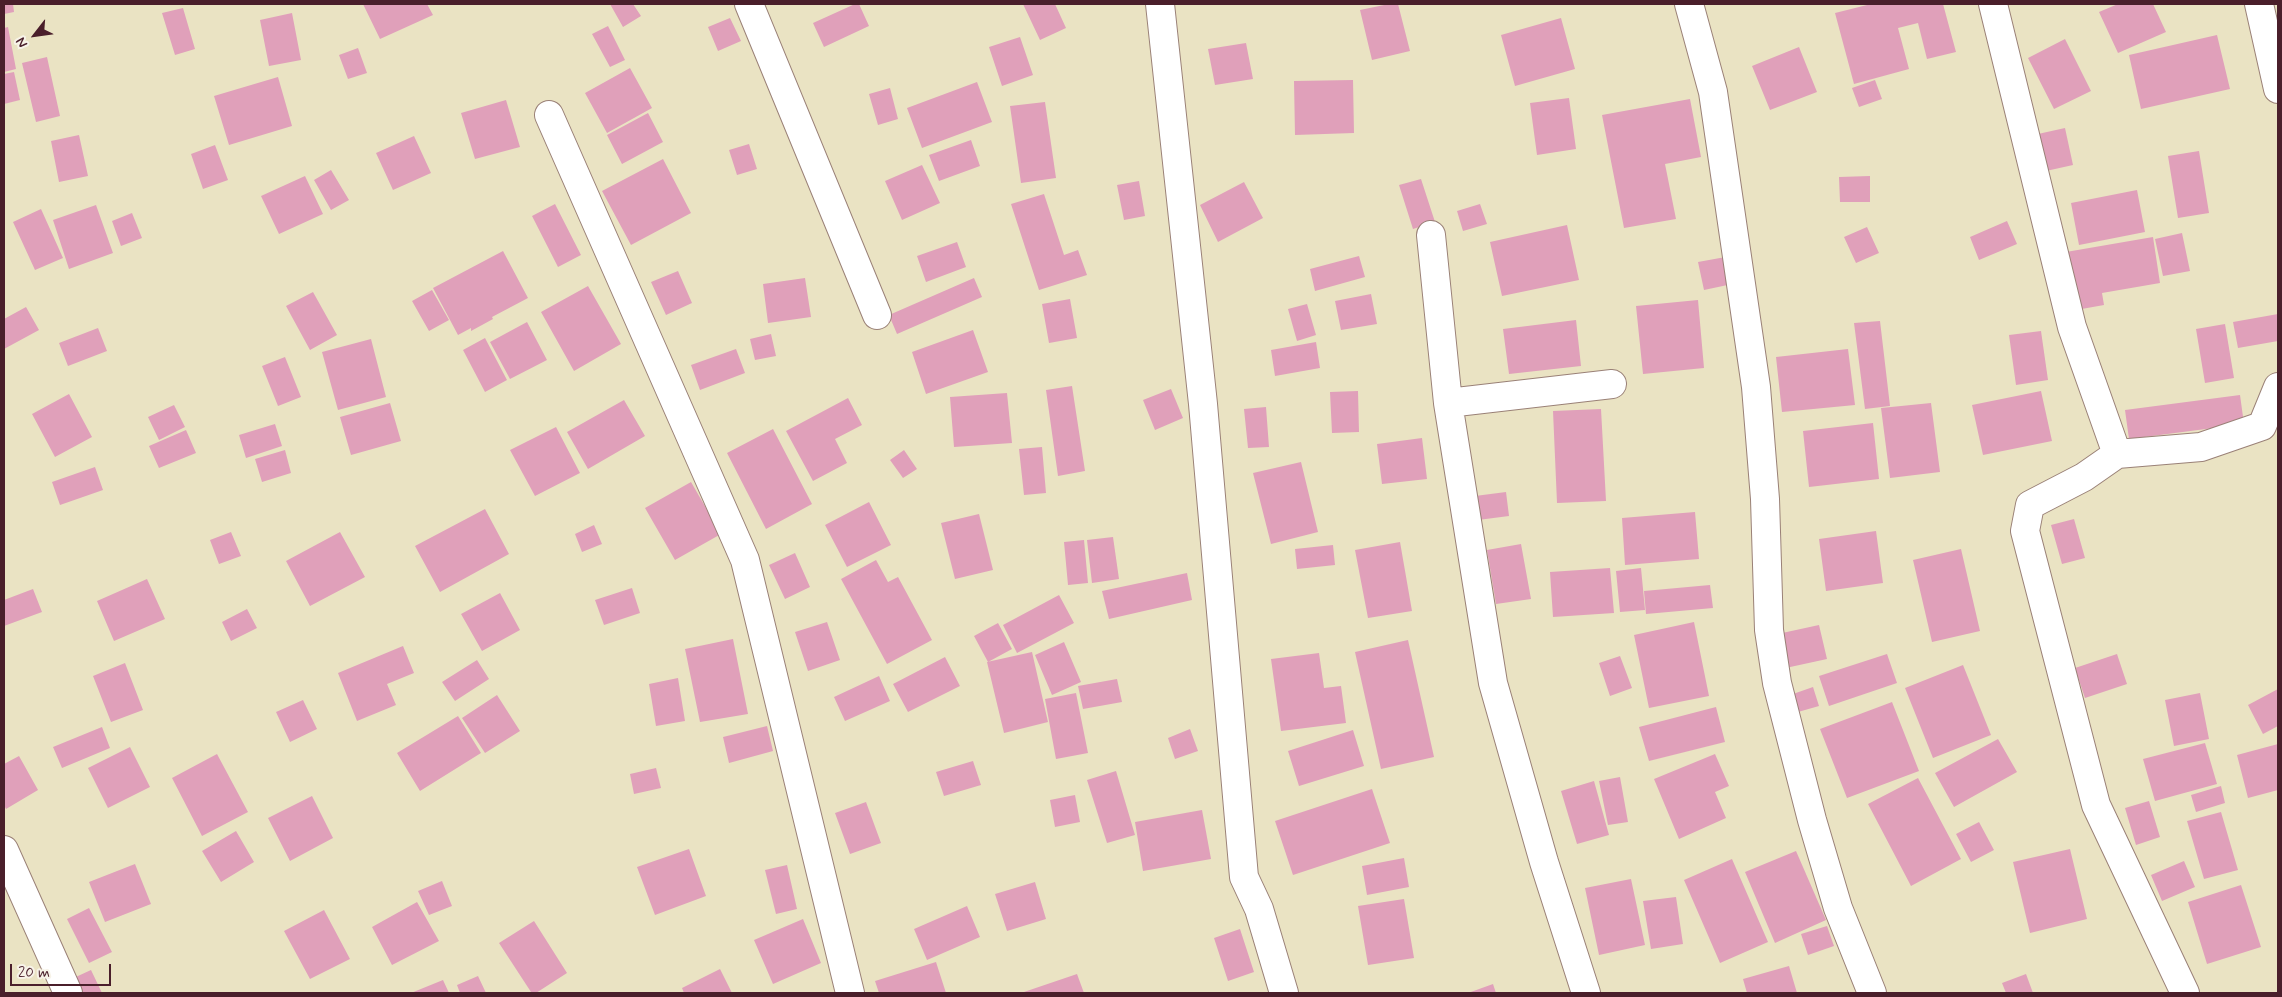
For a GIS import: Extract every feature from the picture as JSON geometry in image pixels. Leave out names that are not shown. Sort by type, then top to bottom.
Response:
[{"type":"street","points":[[749,4],[877,315]]},
{"type":"street","points":[[1160,4],[1203,404],[1244,877],[1259,909],[1284,993]]},
{"type":"street","points":[[1690,4],[1714,92],[1756,387],[1765,499],[1769,630],[1777,683],[1812,820],[1838,908],[1872,993]]},
{"type":"street","points":[[1993,4],[2072,327],[2117,454]]},
{"type":"street","points":[[2259,4],[2278,89]]},
{"type":"street","points":[[549,115],[745,560],[850,993]]},
{"type":"street","points":[[1430,235],[1448,403],[1493,683],[1544,862],[1586,993]]},
{"type":"street","points":[[1448,403],[1612,384]]},
{"type":"street","points":[[2185,993],[2096,805],[2025,531],[2030,505],[2084,477],[2117,454],[2201,447],[2262,426],[2278,387]]},
{"type":"street","points":[[4,850],[68,993]]},
{"type":"building","points":[[4,4],[13,4],[14,12],[4,14]]},
{"type":"building","points":[[363,4],[427,4],[433,15],[380,39]]},
{"type":"building","points":[[610,4],[633,4],[641,16],[623,27]]},
{"type":"building","points":[[855,4],[859,4],[869,26],[824,47],[813,23]]},
{"type":"building","points":[[1023,4],[1055,4],[1066,28],[1040,40]]},
{"type":"building","points":[[1398,4],[1410,51],[1372,60],[1360,10]]},
{"type":"building","points":[[1871,4],[1943,4],[1956,52],[1927,59],[1918,23],[1898,28],[1909,69],[1854,84],[1835,13]]},
{"type":"building","points":[[2118,4],[2153,4],[2166,32],[2118,53],[2099,12]]},
{"type":"building","points":[[183,8],[195,49],[175,55],[162,13]]},
{"type":"building","points":[[292,13],[301,60],[269,66],[260,20]]},
{"type":"building","points":[[730,18],[741,41],[718,51],[708,27]]},
{"type":"building","points":[[1561,18],[1575,69],[1515,86],[1501,35]]},
{"type":"building","points":[[608,26],[625,60],[610,67],[592,34]]},
{"type":"building","points":[[8,27],[16,69],[4,72],[4,28]]},
{"type":"building","points":[[2217,35],[2230,89],[2141,109],[2129,55]]},
{"type":"building","points":[[1020,37],[1033,75],[1002,86],[989,47]]},
{"type":"building","points":[[2065,39],[2091,91],[2054,109],[2028,58]]},
{"type":"building","points":[[1246,43],[1253,79],[1215,85],[1208,49]]},
{"type":"building","points":[[1799,47],[1817,92],[1770,110],[1752,66]]},
{"type":"building","points":[[358,48],[367,73],[348,79],[339,55]]},
{"type":"building","points":[[47,57],[60,116],[36,122],[22,63]]},
{"type":"building","points":[[630,68],[652,108],[607,133],[585,93]]},
{"type":"building","points":[[14,72],[20,100],[4,104],[4,74]]},
{"type":"building","points":[[278,77],[292,126],[229,145],[214,96]]},
{"type":"building","points":[[1353,80],[1354,133],[1295,135],[1294,81]]},
{"type":"building","points":[[1875,80],[1882,99],[1859,107],[1852,88]]},
{"type":"building","points":[[977,82],[992,122],[922,148],[907,108]]},
{"type":"building","points":[[890,88],[898,119],[878,125],[869,94]]},
{"type":"building","points":[[1569,98],[1576,149],[1537,155],[1530,103]]},
{"type":"building","points":[[1690,99],[1701,157],[1665,164],[1676,219],[1624,228],[1602,115]]},
{"type":"building","points":[[506,100],[520,147],[475,159],[461,113]]},
{"type":"building","points":[[1045,102],[1056,178],[1021,183],[1010,106]]},
{"type":"building","points":[[648,113],[663,142],[622,164],[607,135]]},
{"type":"building","points":[[2065,128],[2073,165],[2046,171],[2038,134]]},
{"type":"building","points":[[79,135],[88,176],[59,182],[51,141]]},
{"type":"building","points":[[414,136],[431,173],[393,190],[376,153]]},
{"type":"building","points":[[971,140],[980,166],[939,181],[929,155]]},
{"type":"building","points":[[749,144],[757,169],[737,175],[729,150]]},
{"type":"building","points":[[215,145],[228,180],[203,189],[191,154]]},
{"type":"building","points":[[2199,151],[2209,213],[2178,218],[2168,156]]},
{"type":"building","points":[[663,159],[691,213],[631,245],[602,191]]},
{"type":"building","points":[[922,165],[940,203],[902,220],[885,181]]},
{"type":"building","points":[[331,170],[349,200],[331,210],[314,180]]},
{"type":"building","points":[[305,176],[323,214],[279,234],[261,196]]},
{"type":"building","points":[[1870,176],[1870,202],[1840,202],[1839,177]]},
{"type":"building","points":[[1421,179],[1435,222],[1413,229],[1399,185]]},
{"type":"building","points":[[1139,181],[1145,216],[1124,220],[1117,185]]},
{"type":"building","points":[[1244,182],[1263,218],[1218,242],[1200,205]]},
{"type":"building","points":[[2137,190],[2145,232],[2079,245],[2071,203]]},
{"type":"building","points":[[1044,194],[1064,255],[1078,250],[1087,275],[1039,290],[1011,204]]},
{"type":"building","points":[[555,204],[581,255],[558,267],[532,216]]},
{"type":"building","points":[[1480,204],[1487,224],[1463,231],[1457,211]]},
{"type":"building","points":[[96,205],[113,253],[69,269],[53,220]]},
{"type":"building","points":[[41,209],[63,258],[35,270],[13,222]]},
{"type":"building","points":[[132,213],[142,238],[121,246],[112,221]]},
{"type":"building","points":[[2007,221],[2017,244],[1979,260],[1970,237]]},
{"type":"building","points":[[1567,225],[1579,280],[1502,296],[1490,242]]},
{"type":"building","points":[[1867,227],[1879,253],[1856,263],[1844,237]]},
{"type":"building","points":[[2182,233],[2190,271],[2163,276],[2155,239]]},
{"type":"building","points":[[2153,237],[2160,283],[2102,293],[2104,305],[2076,310],[2066,252]]},
{"type":"building","points":[[957,242],[966,267],[926,282],[917,256]]},
{"type":"building","points":[[503,251],[528,298],[492,317],[493,319],[471,331],[471,328],[458,335],[433,288]]},
{"type":"building","points":[[1359,256],[1365,277],[1315,291],[1310,269]]},
{"type":"building","points":[[1731,256],[1737,283],[1704,290],[1698,262]]},
{"type":"building","points":[[678,271],[692,303],[666,315],[651,282]]},
{"type":"building","points":[[805,278],[811,317],[768,323],[763,284]]},
{"type":"building","points":[[974,278],[982,297],[897,334],[889,315]]},
{"type":"building","points":[[588,286],[621,344],[574,371],[541,312]]},
{"type":"building","points":[[432,290],[449,320],[429,331],[412,301]]},
{"type":"building","points":[[313,292],[337,335],[310,350],[286,306]]},
{"type":"building","points":[[1371,294],[1377,324],[1341,330],[1335,301]]},
{"type":"building","points":[[1070,299],[1077,338],[1049,343],[1042,304]]},
{"type":"building","points":[[1698,300],[1704,368],[1643,374],[1636,306]]},
{"type":"building","points":[[1307,304],[1316,335],[1297,341],[1288,309]]},
{"type":"building","points":[[26,307],[39,330],[4,349],[4,319]]},
{"type":"building","points":[[2278,314],[2278,341],[2238,348],[2233,322]]},
{"type":"building","points":[[1576,320],[1581,366],[1509,374],[1503,329]]},
{"type":"building","points":[[1880,321],[1890,406],[1865,409],[1854,323]]},
{"type":"building","points":[[527,322],[547,360],[510,379],[490,342]]},
{"type":"building","points":[[2225,324],[2234,378],[2205,383],[2196,329]]},
{"type":"building","points":[[98,328],[107,351],[68,366],[59,343]]},
{"type":"building","points":[[973,330],[988,372],[926,394],[912,352]]},
{"type":"building","points":[[2041,331],[2048,380],[2016,385],[2009,335]]},
{"type":"building","points":[[771,334],[776,356],[755,360],[750,339]]},
{"type":"building","points":[[485,338],[507,380],[485,392],[463,350]]},
{"type":"building","points":[[371,339],[386,397],[338,410],[322,352]]},
{"type":"building","points":[[1316,342],[1320,368],[1275,376],[1271,350]]},
{"type":"building","points":[[736,349],[745,373],[700,390],[691,365]]},
{"type":"building","points":[[1848,349],[1855,405],[1782,412],[1776,357]]},
{"type":"building","points":[[285,357],[301,397],[278,406],[262,366]]},
{"type":"building","points":[[1072,386],[1085,471],[1058,476],[1046,390]]},
{"type":"building","points":[[1171,389],[1183,418],[1155,430],[1143,400]]},
{"type":"building","points":[[1358,391],[1359,432],[1332,433],[1330,392]]},
{"type":"building","points":[[2041,391],[2052,441],[1983,455],[1972,405]]},
{"type":"building","points":[[1007,393],[1012,443],[954,447],[950,397]]},
{"type":"building","points":[[69,394],[92,437],[55,457],[32,414]]},
{"type":"building","points":[[2240,395],[2244,424],[2129,439],[2125,410]]},
{"type":"building","points":[[848,398],[862,425],[835,439],[847,463],[813,481],[786,431]]},
{"type":"building","points":[[624,400],[645,436],[588,469],[567,432]]},
{"type":"building","points":[[390,403],[401,441],[351,455],[340,417]]},
{"type":"building","points":[[1931,403],[1940,472],[1890,478],[1881,408]]},
{"type":"building","points":[[174,405],[185,427],[159,440],[148,417]]},
{"type":"building","points":[[1266,407],[1269,447],[1248,448],[1244,409]]},
{"type":"building","points":[[1601,409],[1606,501],[1557,503],[1553,411]]},
{"type":"building","points":[[1873,423],[1879,479],[1809,487],[1803,431]]},
{"type":"building","points":[[275,424],[282,446],[246,458],[239,435]]},
{"type":"building","points":[[556,427],[580,473],[535,496],[510,450]]},
{"type":"building","points":[[773,429],[812,504],[766,529],[727,453]]},
{"type":"building","points":[[186,430],[196,453],[159,468],[149,446]]},
{"type":"building","points":[[1422,438],[1427,479],[1382,484],[1377,444]]},
{"type":"building","points":[[1042,447],[1046,493],[1024,495],[1019,449]]},
{"type":"building","points":[[285,450],[291,473],[262,482],[255,459]]},
{"type":"building","points":[[904,450],[917,469],[903,478],[890,460]]},
{"type":"building","points":[[1301,462],[1318,532],[1271,544],[1253,473]]},
{"type":"building","points":[[95,467],[103,490],[60,505],[52,482]]},
{"type":"building","points":[[691,482],[721,534],[675,560],[645,508]]},
{"type":"building","points":[[1506,492],[1509,516],[1478,520],[1475,496]]},
{"type":"building","points":[[869,502],[891,545],[847,567],[825,525]]},
{"type":"building","points":[[485,509],[509,554],[440,592],[415,546]]},
{"type":"building","points":[[1695,512],[1699,559],[1625,565],[1622,518]]},
{"type":"building","points":[[979,514],[993,570],[955,579],[941,523]]},
{"type":"building","points":[[2074,519],[2085,558],[2062,564],[2051,525]]},
{"type":"building","points":[[594,525],[602,544],[582,552],[575,534]]},
{"type":"building","points":[[1876,531],[1883,583],[1826,591],[1819,539]]},
{"type":"building","points":[[231,532],[241,556],[219,564],[210,540]]},
{"type":"building","points":[[340,532],[365,577],[310,606],[286,561]]},
{"type":"building","points":[[1113,537],[1119,579],[1092,583],[1087,540]]},
{"type":"building","points":[[1084,540],[1088,583],[1068,585],[1064,542]]},
{"type":"building","points":[[1400,542],[1412,611],[1368,618],[1355,550]]},
{"type":"building","points":[[1521,544],[1531,599],[1496,604],[1487,550]]},
{"type":"building","points":[[1333,545],[1335,565],[1297,569],[1295,549]]},
{"type":"building","points":[[1961,549],[1980,631],[1932,642],[1913,560]]},
{"type":"building","points":[[795,553],[810,587],[785,599],[769,565]]},
{"type":"building","points":[[876,560],[888,582],[898,577],[932,640],[887,664],[841,579]]},
{"type":"building","points":[[1610,568],[1614,613],[1553,617],[1550,572]]},
{"type":"building","points":[[1641,568],[1645,610],[1620,612],[1616,571]]},
{"type":"building","points":[[1187,573],[1192,600],[1109,619],[1102,591]]},
{"type":"building","points":[[147,579],[165,619],[114,641],[97,601]]},
{"type":"building","points":[[1710,585],[1713,608],[1646,614],[1644,591]]},
{"type":"building","points":[[632,588],[640,613],[604,625],[595,600]]},
{"type":"building","points":[[33,589],[42,612],[4,626],[4,600]]},
{"type":"building","points":[[500,593],[520,630],[482,651],[461,614]]},
{"type":"building","points":[[1059,595],[1074,623],[1017,653],[1003,625]]},
{"type":"building","points":[[247,609],[257,628],[231,641],[222,622]]},
{"type":"building","points":[[827,622],[840,660],[808,671],[795,632]]},
{"type":"building","points":[[1694,622],[1709,696],[1649,708],[1634,635]]},
{"type":"building","points":[[998,623],[1012,649],[988,662],[974,636]]},
{"type":"building","points":[[1819,625],[1827,659],[1781,669],[1773,635]]},
{"type":"building","points":[[733,639],[748,714],[700,722],[685,649]]},
{"type":"building","points":[[1408,640],[1434,757],[1381,769],[1355,652]]},
{"type":"building","points":[[1064,642],[1081,682],[1052,695],[1035,655]]},
{"type":"building","points":[[403,646],[414,673],[387,684],[396,705],[357,721],[338,673]]},
{"type":"building","points":[[1032,652],[1048,722],[1004,733],[987,662]]},
{"type":"building","points":[[1319,653],[1324,688],[1341,686],[1346,723],[1281,731],[1271,659]]},
{"type":"building","points":[[1887,654],[1897,683],[1829,706],[1819,676]]},
{"type":"building","points":[[2117,654],[2127,684],[2085,698],[2075,668]]},
{"type":"building","points":[[1620,656],[1632,688],[1610,696],[1599,663]]},
{"type":"building","points":[[945,657],[960,686],[908,712],[893,684]]},
{"type":"building","points":[[477,660],[489,679],[455,701],[442,682]]},
{"type":"building","points":[[125,663],[143,710],[111,722],[93,676]]},
{"type":"building","points":[[1963,665],[1991,735],[1933,758],[1905,688]]},
{"type":"building","points":[[879,676],[890,701],[845,721],[834,697]]},
{"type":"building","points":[[678,678],[685,721],[656,726],[649,684]]},
{"type":"building","points":[[1117,679],[1122,702],[1083,709],[1078,686]]},
{"type":"building","points":[[1813,687],[1819,706],[1798,712],[1793,694]]},
{"type":"building","points":[[2278,689],[2278,726],[2263,734],[2248,705]]},
{"type":"building","points":[[1076,693],[1088,753],[1056,759],[1045,699]]},
{"type":"building","points":[[2200,693],[2209,739],[2174,746],[2165,700]]},
{"type":"building","points":[[497,695],[520,731],[485,753],[462,718]]},
{"type":"building","points":[[303,700],[317,729],[290,742],[276,712]]},
{"type":"building","points":[[1892,702],[1919,771],[1847,798],[1820,729]]},
{"type":"building","points":[[1716,707],[1725,742],[1649,761],[1639,727]]},
{"type":"building","points":[[458,716],[481,753],[420,791],[397,753]]},
{"type":"building","points":[[767,726],[773,751],[729,763],[723,737]]},
{"type":"building","points":[[102,727],[110,748],[62,768],[53,747]]},
{"type":"building","points":[[1190,729],[1198,751],[1175,759],[1168,738]]},
{"type":"building","points":[[1353,730],[1364,766],[1299,786],[1288,751]]},
{"type":"building","points":[[1998,739],[2017,772],[1954,807],[1935,773]]},
{"type":"building","points":[[2205,743],[2217,784],[2155,801],[2143,759]]},
{"type":"building","points":[[2278,744],[2278,790],[2248,798],[2237,755]]},
{"type":"building","points":[[130,747],[150,787],[108,808],[88,768]]},
{"type":"building","points":[[217,754],[248,812],[202,836],[172,778]]},
{"type":"building","points":[[1715,754],[1729,786],[1715,792],[1726,818],[1679,839],[1654,779]]},
{"type":"building","points":[[19,756],[38,790],[6,809],[4,805],[4,764]]},
{"type":"building","points":[[973,761],[981,785],[944,796],[936,772]]},
{"type":"building","points":[[656,768],[661,788],[634,794],[630,774]]},
{"type":"building","points":[[1116,771],[1135,835],[1107,843],[1087,780]]},
{"type":"building","points":[[1620,777],[1628,822],[1608,825],[1599,781]]},
{"type":"building","points":[[1918,778],[1961,859],[1911,886],[1868,804]]},
{"type":"building","points":[[1594,781],[1609,835],[1577,844],[1561,791]]},
{"type":"building","points":[[2221,786],[2225,803],[2196,812],[2191,795]]},
{"type":"building","points":[[1372,789],[1390,843],[1293,875],[1275,821]]},
{"type":"building","points":[[1075,795],[1080,822],[1055,827],[1050,800]]},
{"type":"building","points":[[312,796],[333,838],[290,861],[268,818]]},
{"type":"building","points":[[2149,801],[2160,837],[2136,845],[2125,808]]},
{"type":"building","points":[[866,802],[881,843],[850,854],[835,813]]},
{"type":"building","points":[[1202,810],[1211,859],[1143,871],[1135,822]]},
{"type":"building","points":[[2221,812],[2238,870],[2204,879],[2187,821]]},
{"type":"building","points":[[1979,822],[1994,850],[1971,862],[1956,834]]},
{"type":"building","points":[[236,831],[254,862],[221,882],[202,851]]},
{"type":"building","points":[[689,849],[706,896],[655,915],[637,867]]},
{"type":"building","points":[[2070,849],[2087,919],[2030,933],[2013,862]]},
{"type":"building","points":[[1796,851],[1826,920],[1775,943],[1745,872]]},
{"type":"building","points":[[1404,858],[1409,887],[1367,895],[1362,866]]},
{"type":"building","points":[[1732,859],[1768,942],[1720,963],[1684,880]]},
{"type":"building","points":[[2184,861],[2195,887],[2162,901],[2151,875]]},
{"type":"building","points":[[135,864],[151,904],[105,922],[89,882]]},
{"type":"building","points":[[787,865],[797,909],[776,914],[765,870]]},
{"type":"building","points":[[1631,879],[1645,945],[1599,955],[1585,888]]},
{"type":"building","points":[[442,881],[452,906],[429,915],[418,891]]},
{"type":"building","points":[[1035,882],[1046,919],[1007,931],[995,894]]},
{"type":"building","points":[[2241,885],[2261,947],[2207,964],[2188,902]]},
{"type":"building","points":[[1676,897],[1683,944],[1651,949],[1643,901]]},
{"type":"building","points":[[1404,899],[1414,958],[1368,965],[1358,906]]},
{"type":"building","points":[[417,902],[439,941],[392,965],[372,927]]},
{"type":"building","points":[[967,906],[980,937],[927,960],[914,929]]},
{"type":"building","points":[[89,908],[112,952],[89,963],[67,919]]},
{"type":"building","points":[[324,910],[350,959],[310,979],[284,931]]},
{"type":"building","points":[[803,919],[821,963],[773,984],[754,940]]},
{"type":"building","points":[[534,921],[567,973],[536,993],[528,993],[531,992],[499,943]]},
{"type":"building","points":[[1827,926],[1834,946],[1808,955],[1801,934]]},
{"type":"building","points":[[1240,929],[1254,972],[1228,981],[1214,938]]},
{"type":"building","points":[[936,962],[946,993],[879,993],[875,981]]},
{"type":"building","points":[[1789,966],[1797,993],[1747,993],[1743,979]]},
{"type":"building","points":[[720,969],[732,993],[684,993],[682,988]]},
{"type":"building","points":[[91,970],[102,993],[73,993],[67,981]]},
{"type":"building","points":[[1077,974],[1084,993],[1021,993]]},
{"type":"building","points":[[2026,974],[2033,993],[2006,993],[2002,983]]},
{"type":"building","points":[[478,976],[486,993],[460,993],[457,985]]},
{"type":"building","points":[[443,980],[449,993],[411,993]]},
{"type":"building","points":[[1493,984],[1496,993],[1468,993]]}]
